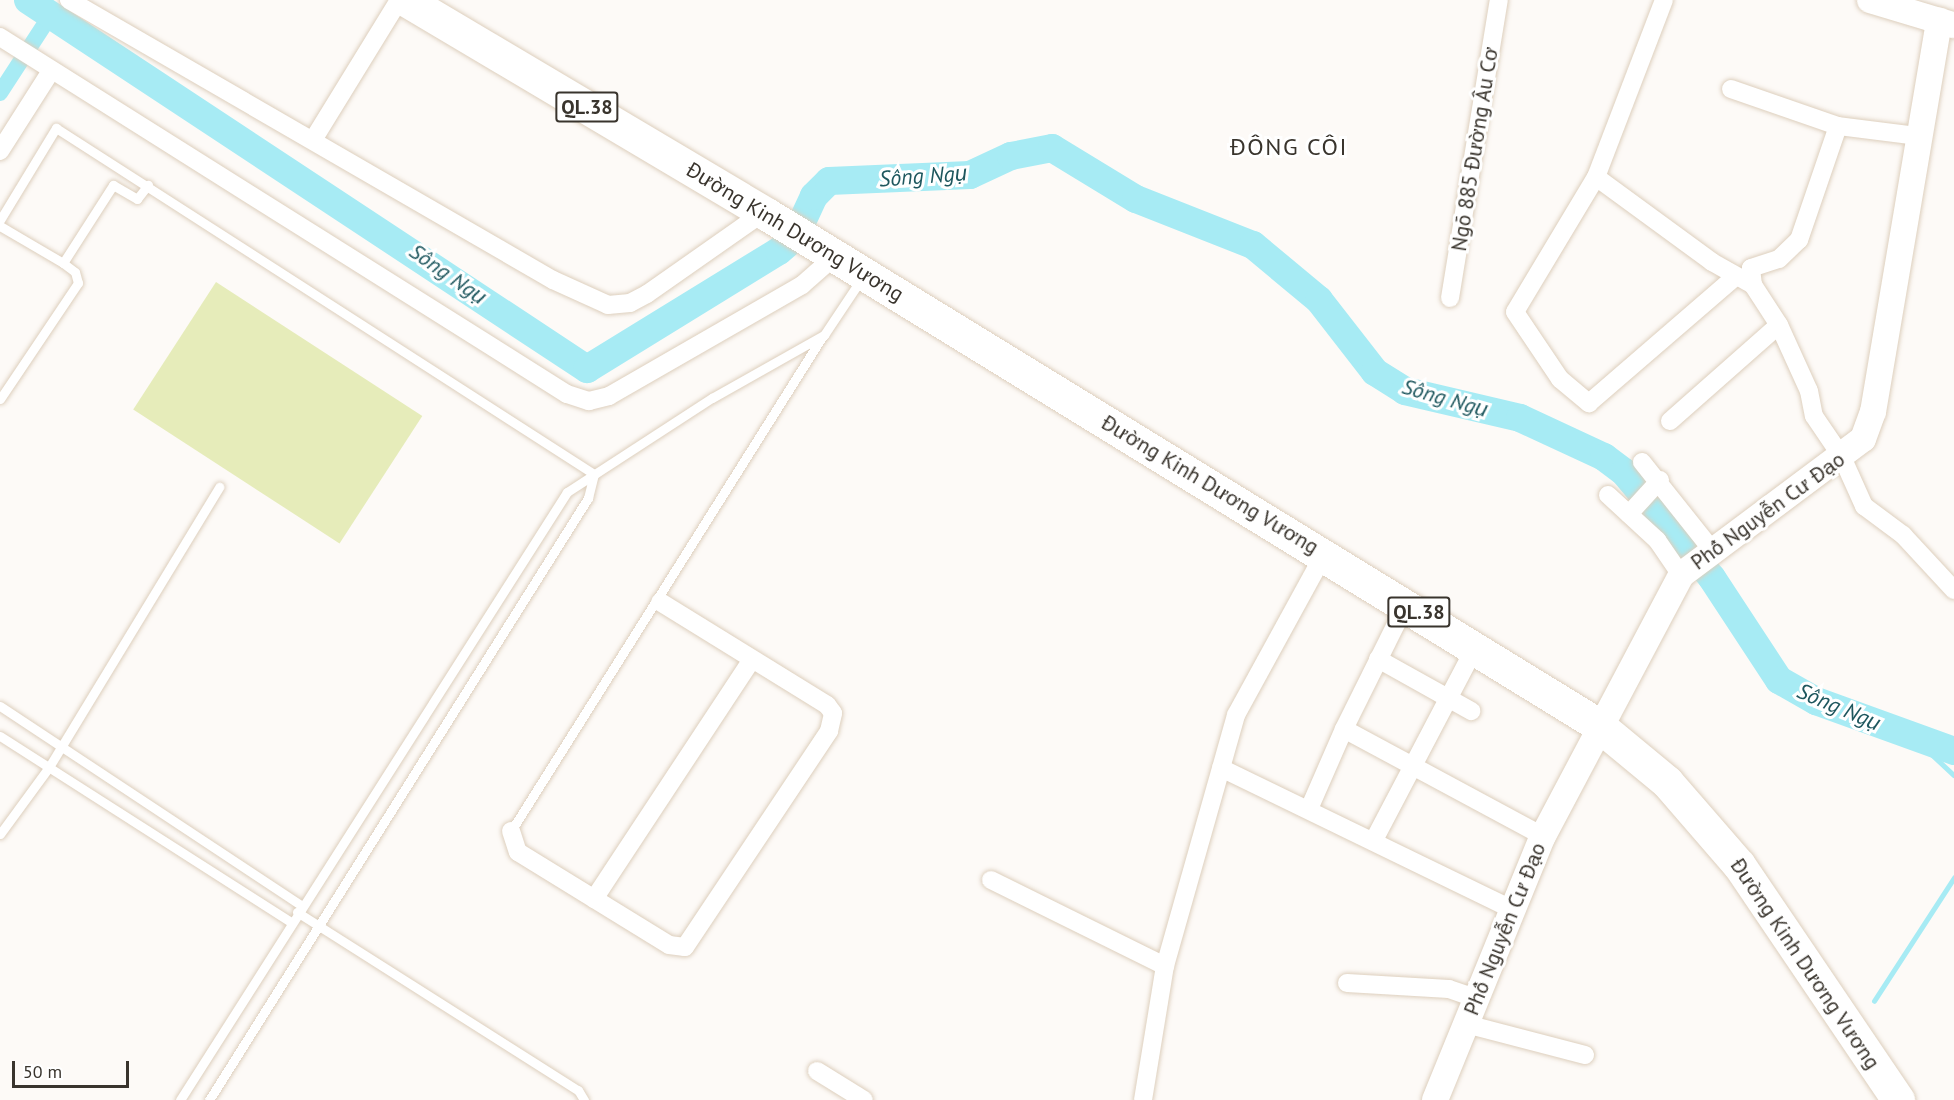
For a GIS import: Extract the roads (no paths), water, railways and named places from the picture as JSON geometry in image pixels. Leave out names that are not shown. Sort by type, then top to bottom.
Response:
[{"type":"highway","name":"Đường Kinh Dương Vương","points":[[406,0],[766,213],[1476,646],[1598,724],[1667,782],[1739,865],[1898,1100]]},
{"type":"street","points":[[69,0],[553,280],[608,305],[619,306],[647,294],[766,213]]},
{"type":"street","points":[[313,140],[399,0]]},
{"type":"street","name":"Ngõ 885 Đường Âu Cơ","points":[[1450,298],[1499,0]]},
{"type":"street","points":[[1664,0],[1596,177],[1515,312],[1560,379],[1589,403],[1735,277]]},
{"type":"street","points":[[1870,0],[1946,23]]},
{"type":"street","name":"Phố Nguyễn Cư Đạo","points":[[1435,1100],[1511,909],[1543,836],[1598,724],[1681,575],[1712,550],[1842,457],[1863,439],[1873,412],[1917,136],[1946,23]]},
{"type":"street","points":[[0,37],[567,394],[589,401],[609,396],[802,285],[831,253]]},
{"type":"street","points":[[0,151],[51,71]]},
{"type":"street","points":[[1731,89],[1838,126],[1917,136]]},
{"type":"street","points":[[1838,126],[1799,240],[1779,259],[1751,268],[1753,285],[1779,325],[1809,391],[1814,416],[1842,457],[1864,506],[1903,535],[1954,590]]},
{"type":"street","points":[[1596,177],[1735,277],[1753,285]]},
{"type":"street","points":[[1670,421],[1779,325]]},
{"type":"street","points":[[1642,462],[1660,481],[1712,550]]},
{"type":"street","points":[[1629,513],[1660,481]]},
{"type":"street","points":[[1608,495],[1629,513],[1672,558],[1681,575]]},
{"type":"street","points":[[1143,1100],[1166,966],[1236,715],[1324,554]]},
{"type":"street","points":[[511,831],[518,852],[669,945],[685,947],[697,933],[833,723],[827,705],[660,602]]},
{"type":"street","points":[[1309,809],[1344,729],[1406,604]]},
{"type":"street","points":[[1374,840],[1446,697],[1476,646]]},
{"type":"street","points":[[594,899],[752,659]]},
{"type":"street","points":[[1378,659],[1471,711]]},
{"type":"street","points":[[1344,729],[1413,763],[1543,836]]},
{"type":"street","points":[[1221,768],[1374,840],[1511,909]]},
{"type":"street","points":[[991,880],[1166,966]]},
{"type":"street","points":[[1347,983],[1449,989],[1475,998]]},
{"type":"street","points":[[1466,1024],[1585,1055]]},
{"type":"street","points":[[817,1071],[864,1100]]},
{"type":"lane","points":[[0,220],[56,128],[148,185],[594,474]]},
{"type":"lane","points":[[63,263],[113,185],[137,200],[148,185]]},
{"type":"lane","points":[[0,226],[63,263],[75,272],[78,283],[0,399]]},
{"type":"lane","points":[[511,831],[660,602],[824,335],[865,274]]},
{"type":"lane","points":[[180,1100],[299,909],[567,492],[824,335]]},
{"type":"lane","points":[[209,1100],[588,498],[594,474]]},
{"type":"lane","points":[[0,834],[49,767],[219,487]]},
{"type":"lane","points":[[0,706],[299,909],[317,926],[578,1090],[584,1100]]},
{"type":"lane","points":[[0,736],[291,922]]},
{"type":"waterway","name":"Sông Ngụ","points":[[28,0],[587,369],[779,251],[795,237],[814,196],[829,181],[970,175],[1011,156],[1052,148],[1136,199],[1253,245],[1319,300],[1375,372],[1405,391],[1520,418],[1604,457],[1624,472],[1712,578],[1779,680],[1816,701],[1954,751]]},
{"type":"waterway","points":[[0,93],[50,16]]},
{"type":"waterway","points":[[1912,736],[1954,775]]},
{"type":"waterway","points":[[1874,1001],[1954,878]]},
{"type":"district","name":"ĐÔNG CÔI","points":[[1289,147]]}]
